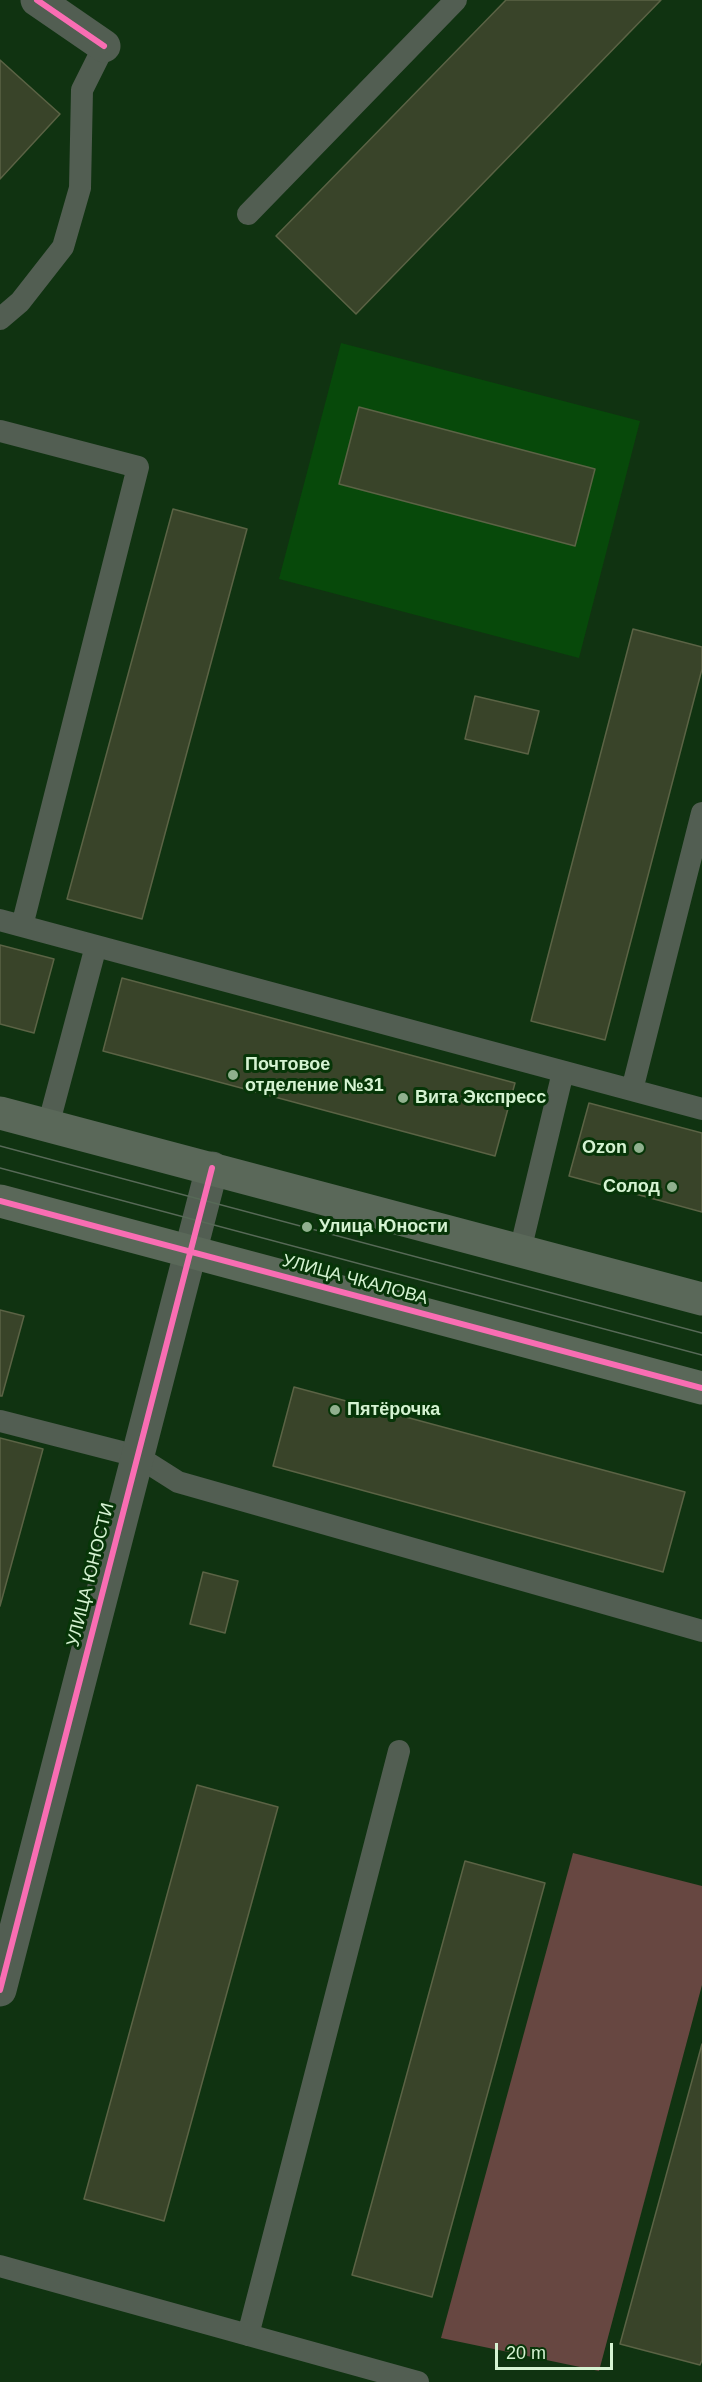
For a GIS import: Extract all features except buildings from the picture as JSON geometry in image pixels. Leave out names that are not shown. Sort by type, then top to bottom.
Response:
[{"type":"street","points":[[37,0],[104,46]]},
{"type":"street","points":[[0,1113],[702,1299]]},
{"type":"street","name":"УЛИЦА ЮНОСТИ","points":[[0,1990],[212,1168]]},
{"type":"street","name":"УЛИЦА ЧКАЛОВА","points":[[0,1201],[702,1388]]},
{"type":"lane","points":[[248,214],[456,0]]},
{"type":"lane","points":[[0,319],[20,302],[63,247],[80,188],[82,90],[104,46]]},
{"type":"lane","points":[[0,431],[138,467],[22,926]]},
{"type":"lane","points":[[632,1090],[702,813]]},
{"type":"lane","points":[[0,920],[702,1109]]},
{"type":"lane","points":[[48,1126],[96,946]]},
{"type":"lane","points":[[519,1251],[563,1072]]},
{"type":"lane","points":[[0,1421],[137,1456],[178,1482],[702,1631]]},
{"type":"lane","points":[[248,2335],[399,1751]]},
{"type":"lane","points":[[0,2266],[418,2382]]},
{"type":"shaded area","points":[[341,343],[640,421],[579,658],[279,579]]},
{"type":"shaded area","points":[[573,1853],[702,1886],[702,1985],[599,2371],[441,2338]]},
{"type":"tram line","points":[[0,1146],[702,1333]]},
{"type":"tram line","points":[[0,1168],[702,1355]]},
{"type":"cycle path","points":[[37,0],[104,46]]},
{"type":"cycle path","points":[[0,1990],[212,1168]]},
{"type":"cycle path","points":[[0,1201],[702,1388]]},
{"type":"place","name":"Почтовое отделение №31","points":[[233,1075]]},
{"type":"place","name":"Вита Экспресс","points":[[403,1098]]},
{"type":"place","name":"Ozon","points":[[639,1148]]},
{"type":"place","name":"Солод","points":[[672,1187]]},
{"type":"place","name":"Улица Юности","points":[[307,1227]]},
{"type":"place","name":"Пятёрочка","points":[[335,1410]]}]
